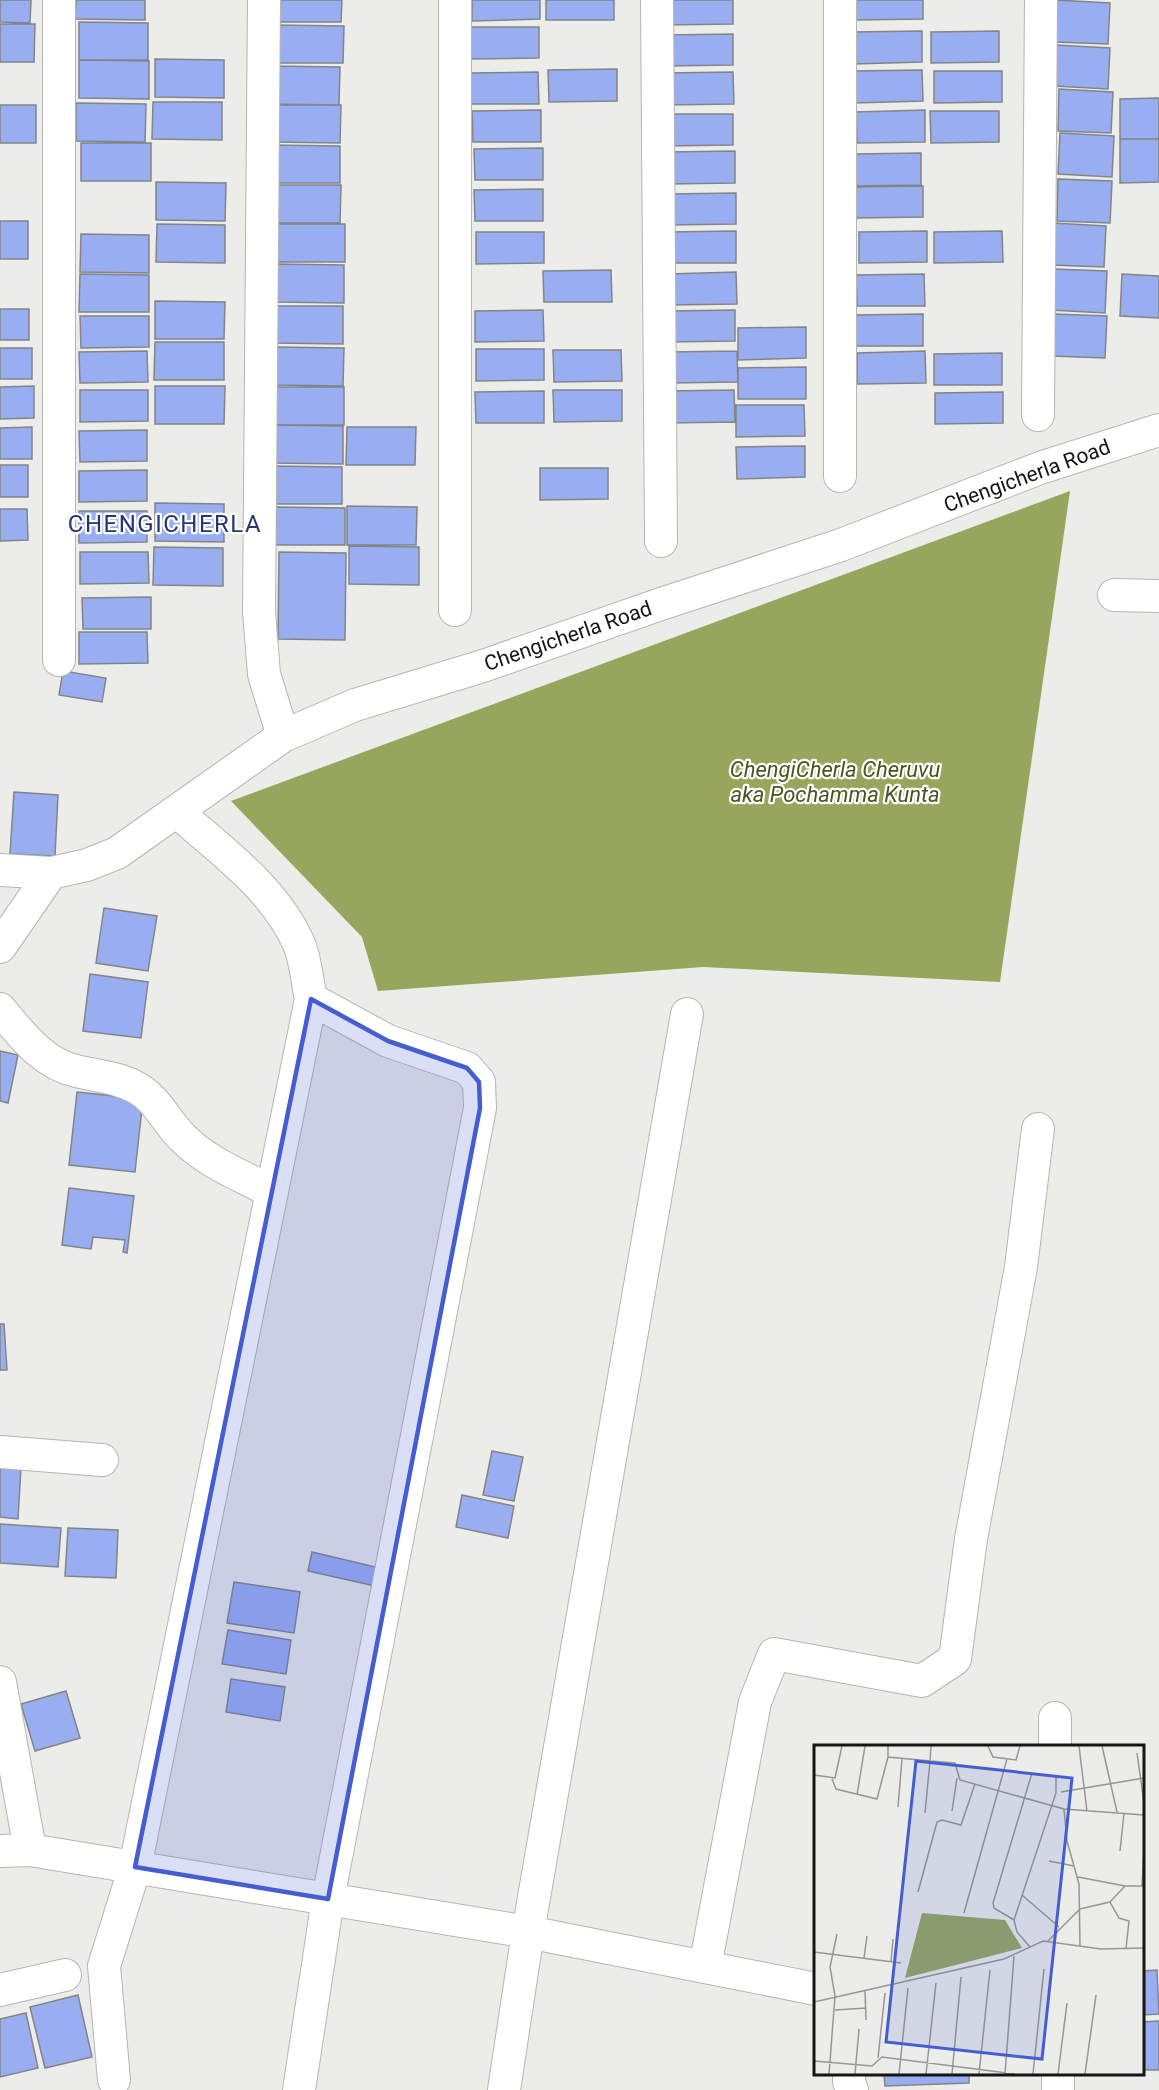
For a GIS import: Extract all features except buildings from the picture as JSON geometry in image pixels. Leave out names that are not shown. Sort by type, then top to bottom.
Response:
[{"type":"street","points":[[59,0],[59,660]]},
{"type":"street","points":[[264,0],[259,612],[264,674],[283,736]]},
{"type":"street","points":[[455,0],[455,610]]},
{"type":"street","points":[[657,0],[661,541]]},
{"type":"street","points":[[840,0],[840,476]]},
{"type":"street","points":[[1038,415],[1041,0]]},
{"type":"street","name":"Chengicherla Road","points":[[0,870],[51,873],[87,865],[117,853],[283,736],[355,705],[483,666],[841,545],[1040,468],[1159,430]]},
{"type":"street","points":[[1114,595],[1159,596]]},
{"type":"street","points":[[114,2080],[104,1966],[135,1867],[311,999],[300,946],[283,915],[254,879],[177,812]]},
{"type":"street","points":[[0,947],[51,873]]},
{"type":"street","points":[[299,2090],[328,1899],[480,1108],[479,1082],[467,1068],[388,1041],[311,999]]},
{"type":"street","points":[[0,1009],[30,1044],[50,1060],[74,1071],[113,1078],[139,1088],[183,1139],[210,1159],[272,1192]]},
{"type":"street","points":[[504,2090],[528,1932],[687,1014]]},
{"type":"street","points":[[705,1967],[755,1702],[774,1654],[922,1681],[955,1659],[971,1539],[1021,1267],[1038,1129]]},
{"type":"street","points":[[0,1452],[102,1460]]},
{"type":"street","points":[[0,1682],[15,1850],[135,1867],[528,1932],[814,1989]]},
{"type":"street","points":[[0,1990],[64,1975]]},
{"type":"street","points":[[849,2075],[852,2090]]},
{"type":"highlighted area","points":[[311,999],[388,1041],[467,1068],[479,1082],[480,1108],[328,1899],[135,1867]]},
{"type":"water","name":"ChengiCherla Cheruvu aka Pochamma Kunta","points":[[1070,491],[1000,982],[703,967],[378,991],[362,937],[231,801]]},
{"type":"district","name":"CHENGICHERLA","points":[[165,524]]}]
